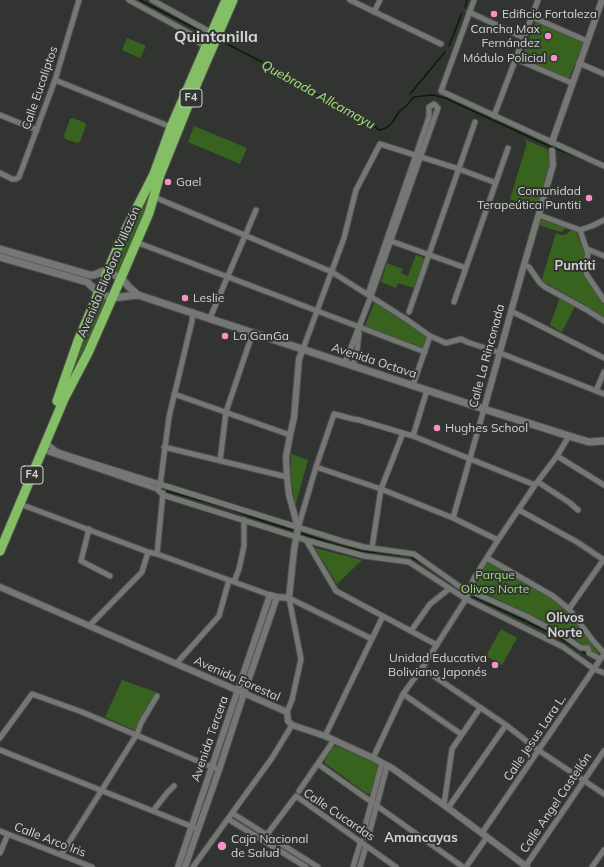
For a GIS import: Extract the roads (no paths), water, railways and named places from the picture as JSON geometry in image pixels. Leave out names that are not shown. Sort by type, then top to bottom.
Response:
[{"type":"highway","name":"Avenida Eliodoro Villazón","points":[[0,535],[59,397],[96,290],[103,283],[109,273],[123,235],[154,174],[171,128],[226,0]]},
{"type":"highway","name":"Avenida Eliodoro Villazón","points":[[0,551],[64,399],[88,353],[117,288],[123,280],[154,197],[160,175],[233,0]]},
{"type":"highway","points":[[109,273],[114,279],[117,288]]},
{"type":"highway","points":[[103,283],[105,293],[113,297]]},
{"type":"main road","points":[[0,249],[90,275],[104,271],[123,280],[126,290],[124,294],[113,297],[96,290],[87,282],[0,257]]},
{"type":"main road","points":[[96,290],[93,280],[98,273]]},
{"type":"main road","name":"Avenida Octava","points":[[123,280],[138,295]]},
{"type":"main road","name":"Avenida Octava","points":[[113,297],[138,295],[569,436],[589,442],[604,441]]},
{"type":"street","name":"Calle Eucaliptos","points":[[0,173],[16,179],[20,177],[55,80],[79,0]]},
{"type":"street","points":[[129,0],[191,34],[205,47]]},
{"type":"street","points":[[152,0],[212,33]]},
{"type":"street","points":[[350,0],[441,44]]},
{"type":"street","points":[[374,12],[380,0]]},
{"type":"street","points":[[474,0],[442,91],[552,146],[604,166]]},
{"type":"street","points":[[494,116],[538,0]]},
{"type":"street","name":"Calle La Rinconada","points":[[453,518],[553,166],[552,146],[572,83],[602,0]]},
{"type":"street","points":[[469,12],[524,38]]},
{"type":"street","points":[[532,16],[587,41]]},
{"type":"street","points":[[516,59],[572,83]]},
{"type":"street","points":[[579,63],[604,74]]},
{"type":"street","points":[[55,80],[171,128]]},
{"type":"street","points":[[345,363],[360,326],[369,295],[418,156],[438,108],[434,104],[429,107],[429,117],[418,156]]},
{"type":"street","points":[[0,115],[37,130]]},
{"type":"street","points":[[408,312],[475,122]]},
{"type":"street","points":[[298,528],[289,496],[286,477],[286,456],[294,418],[300,359],[344,238],[356,190],[380,144],[459,169],[496,183]]},
{"type":"street","points":[[454,302],[508,148]]},
{"type":"street","points":[[154,197],[332,272],[430,336],[446,342],[461,340],[500,353],[604,394]]},
{"type":"street","points":[[210,318],[256,210]]},
{"type":"street","points":[[539,215],[580,230],[604,220]]},
{"type":"street","points":[[580,230],[588,254],[586,275],[604,300]]},
{"type":"street","points":[[388,240],[466,268]]},
{"type":"street","points":[[136,242],[425,352]]},
{"type":"street","points":[[587,249],[604,256]]},
{"type":"street","points":[[524,265],[529,267],[540,283],[545,287],[587,310],[604,322]]},
{"type":"street","points":[[511,311],[604,358]]},
{"type":"street","points":[[156,554],[163,495],[159,484],[164,447],[174,394],[193,312]]},
{"type":"street","points":[[353,366],[357,351],[360,326]]},
{"type":"street","points":[[220,461],[226,412],[253,332]]},
{"type":"street","points":[[414,385],[430,336]]},
{"type":"street","points":[[596,391],[604,372]]},
{"type":"street","points":[[413,436],[427,390]]},
{"type":"street","points":[[174,394],[290,435]]},
{"type":"street","points":[[287,712],[292,700],[301,659],[289,598],[296,537],[316,467],[334,414],[413,436],[537,483],[570,503],[578,510]]},
{"type":"street","points":[[372,548],[381,489],[403,433]]},
{"type":"street","points":[[373,758],[403,694],[422,668],[466,599],[474,578],[498,540],[557,456],[569,436]]},
{"type":"street","points":[[44,447],[342,541],[372,548],[414,554],[459,586],[526,616],[564,636],[581,648],[588,648],[589,653],[600,659]]},
{"type":"street","points":[[44,447],[157,489],[163,495],[296,537],[364,556],[409,562],[466,599],[564,647],[594,669],[604,672]]},
{"type":"street","points":[[164,447],[286,477]]},
{"type":"street","points":[[557,456],[604,485]]},
{"type":"street","points":[[316,467],[381,489],[453,518],[498,540]]},
{"type":"street","points":[[20,504],[148,552],[273,596],[289,598],[372,639]]},
{"type":"street","points":[[519,510],[577,542],[604,560],[569,609]]},
{"type":"street","points":[[176,664],[219,616],[232,581],[239,569],[244,546],[244,520]]},
{"type":"street","points":[[90,529],[81,561],[110,576]]},
{"type":"street","points":[[306,540],[336,592],[437,645]]},
{"type":"street","points":[[89,626],[142,572],[148,552]]},
{"type":"street","points":[[487,558],[553,596],[569,609],[604,653]]},
{"type":"street","name":"Avenida Forestal","points":[[0,587],[287,712],[288,721],[292,725]]},
{"type":"street","points":[[411,631],[430,604],[449,589]]},
{"type":"street","name":"Avenida Tercera","points":[[185,867],[219,770],[241,692],[273,596]]},
{"type":"street","points":[[325,736],[383,616]]},
{"type":"street","name":"Calle Jesus Lara L.","points":[[466,867],[538,750],[604,653]]},
{"type":"street","points":[[422,668],[506,725],[538,750],[584,779],[604,794]]},
{"type":"street","name":"Avenida Tercera","points":[[178,867],[212,767],[241,692]]},
{"type":"street","points":[[0,738],[32,694],[137,734],[219,770]]},
{"type":"street","points":[[403,694],[461,734]]},
{"type":"street","points":[[61,855],[137,734],[141,723],[157,696]]},
{"type":"street","points":[[446,806],[452,749],[480,708]]},
{"type":"street","points":[[194,867],[272,758],[292,725],[325,736],[385,764],[446,806],[526,867]]},
{"type":"street","points":[[446,806],[506,725]]},
{"type":"street","points":[[299,791],[334,740]]},
{"type":"street","points":[[0,750],[198,829]]},
{"type":"street","name":"Calle Angel Castellón","points":[[526,867],[604,751]]},
{"type":"street","points":[[318,764],[377,804],[463,867]]},
{"type":"street","points":[[385,764],[368,838],[363,834],[372,801],[385,764]]},
{"type":"street","points":[[153,812],[174,786]]},
{"type":"street","name":"Calle Cucardas","points":[[262,841],[296,796],[396,867]]},
{"type":"street","points":[[232,814],[318,867]]},
{"type":"street","points":[[228,819],[306,867]]},
{"type":"street","name":"Calle Arco Iris","points":[[0,831],[92,867]]},
{"type":"street","points":[[0,853],[8,834]]},
{"type":"street","points":[[353,867],[361,841]]},
{"type":"street","points":[[360,867],[366,846]]},
{"type":"street","points":[[592,867],[604,850]]},
{"type":"waterway","name":"Quebrada Allcamayu","points":[[140,0],[200,31]]},
{"type":"waterway","points":[[465,7],[467,0]]},
{"type":"waterway","points":[[449,46],[462,13]]},
{"type":"waterway","name":"Quebrada Allcamayu","points":[[223,42],[262,62],[302,87],[347,110],[380,130],[386,128],[392,123],[399,112],[414,97],[432,95],[445,98],[549,146],[588,161]]},
{"type":"waterway","points":[[410,94],[445,52]]},
{"type":"waterway","points":[[0,253],[50,267]]},
{"type":"waterway","points":[[167,491],[231,509],[292,530]]},
{"type":"waterway","points":[[300,533],[333,544],[362,551],[408,556],[421,562],[461,591]]},
{"type":"waterway","points":[[472,596],[553,634],[588,655]]},
{"type":"place","name":"Edificio Fortaleza","points":[[494,14]]},
{"type":"place","name":"Cancha Max Fernández","points":[[548,36]]},
{"type":"place","name":"Módulo Policial","points":[[554,58]]},
{"type":"place","name":"Gael","points":[[168,182]]},
{"type":"place","name":"Comunidad Terapeútica Puntiti","points":[[589,198]]},
{"type":"place","name":"Leslie","points":[[185,298]]},
{"type":"place","name":"La GanGa","points":[[225,336]]},
{"type":"place","name":"Hughes School","points":[[437,428]]},
{"type":"place","name":"Unidad Educativa Boliviano Japonés","points":[[495,665]]},
{"type":"place","name":"Caja Nacional de Salud","points":[[222,846]]},
{"type":"district","name":"Quintanilla","points":[[216,37]]},
{"type":"district","name":"Puntiti","points":[[575,266]]},
{"type":"district","name":"Olivos Norte","points":[[565,626]]},
{"type":"district","name":"Amancayas","points":[[421,838]]},
{"type":"park label","name":"Parque Olivos Norte","points":[[495,582]]}]
